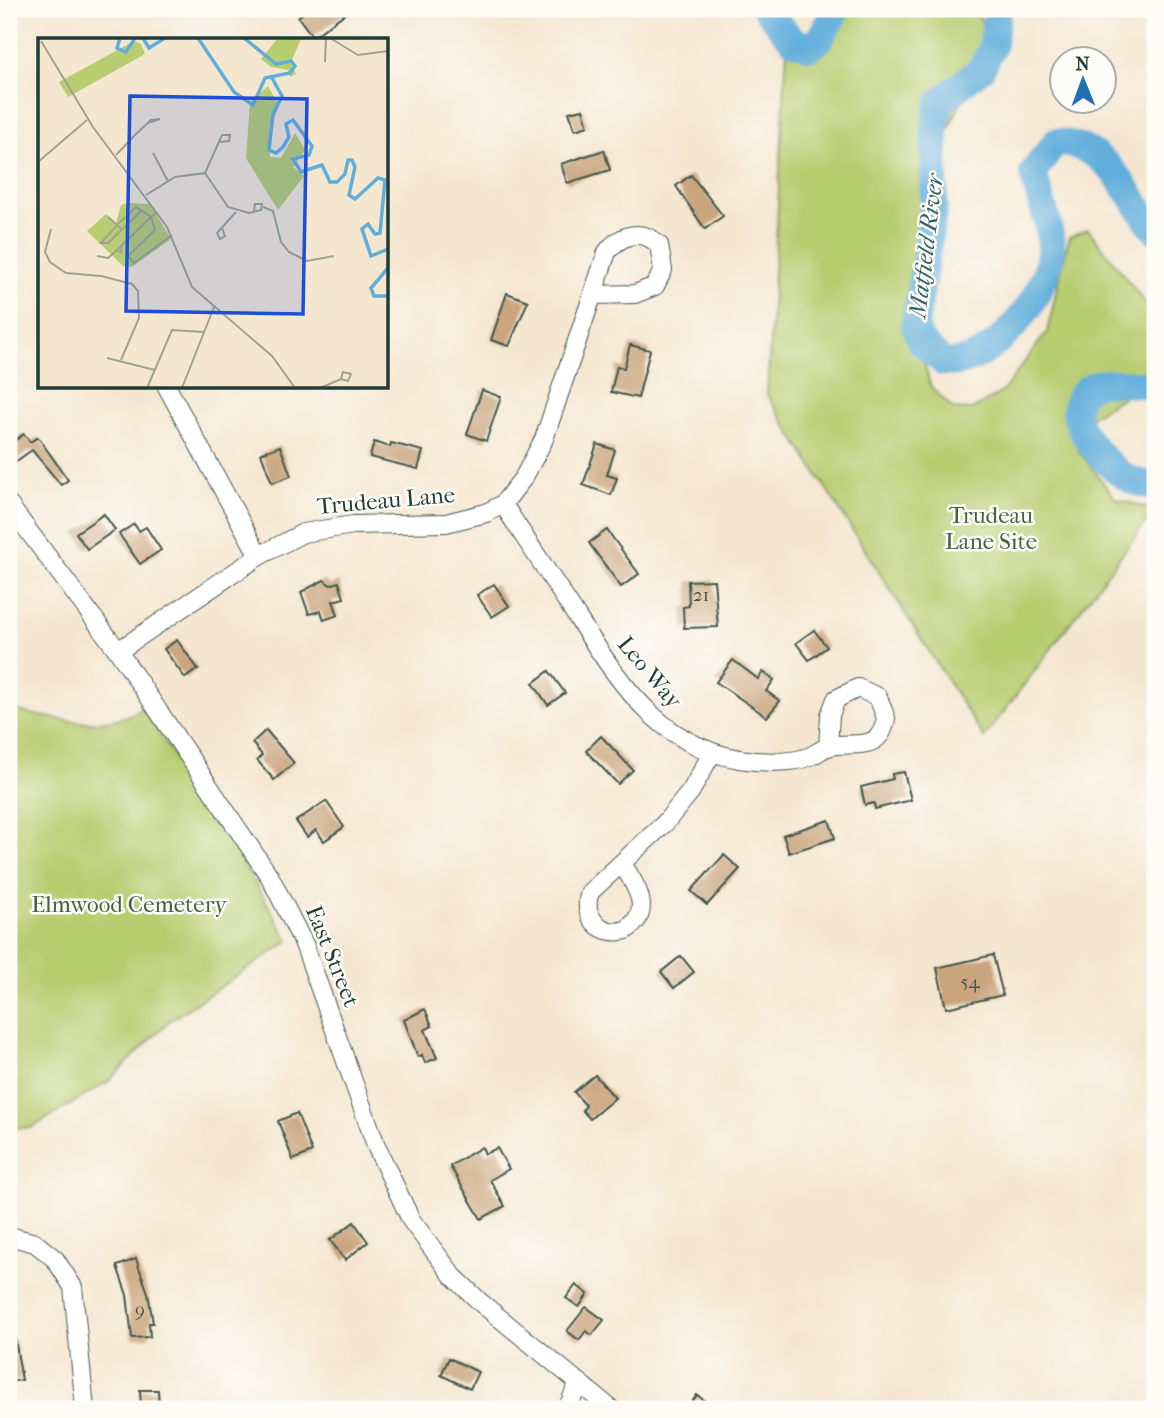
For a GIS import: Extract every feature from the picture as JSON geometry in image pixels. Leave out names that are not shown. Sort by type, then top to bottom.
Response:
[{"type":"street","points":[[503,504],[524,477],[544,439],[594,295]]},
{"type":"street","points":[[168,388],[259,556]]},
{"type":"street","name":"Trudeau Lane","points":[[118,652],[288,539],[328,527],[446,523],[486,513],[503,504]]},
{"type":"street","name":"Leo Way","points":[[503,504],[632,696],[675,736],[712,753],[747,760],[786,761],[808,757],[828,747]]},
{"type":"street","name":"East Street","points":[[9,505],[118,652],[258,858],[294,921],[320,984],[384,1167],[410,1219],[464,1287],[611,1409]]},
{"type":"street","points":[[622,863],[681,804],[712,753]]},
{"type":"street","points":[[9,1236],[35,1243],[55,1259],[73,1287],[85,1409]]},
{"type":"street","points":[[567,1409],[579,1382]]},
{"type":"green space","name":"Trudeau Lane Site","points":[[827,9],[975,9],[982,22],[983,53],[946,135],[918,223],[917,339],[931,387],[953,409],[972,410],[1003,391],[1047,332],[1069,237],[1088,229],[1146,304],[1155,324],[1153,379],[1084,421],[1078,450],[1116,499],[1155,510],[984,738],[767,395],[788,31],[808,37],[822,28]]},
{"type":"green space","name":"Elmwood Cemetery","points":[[142,708],[232,844],[289,941],[169,1021],[109,1081],[31,1128],[9,1128],[9,709],[77,722],[94,722],[127,716]]},
{"type":"building","points":[[309,9],[351,9],[313,37],[298,17]]},
{"type":"building","points":[[583,109],[588,126],[575,130],[569,112]]},
{"type":"building","points":[[604,150],[610,170],[567,183],[561,164]]},
{"type":"building","points":[[691,175],[723,216],[705,229],[676,186]]},
{"type":"building","points":[[507,293],[528,301],[509,346],[491,340]]},
{"type":"building","points":[[630,345],[650,350],[638,398],[611,392],[617,366],[624,368]]},
{"type":"building","points":[[482,390],[501,397],[486,441],[467,434]]},
{"type":"building","points":[[24,434],[30,442],[38,437],[68,480],[61,485],[32,450],[15,462],[9,453],[9,445]]},
{"type":"building","points":[[374,442],[423,451],[418,469],[370,457]]},
{"type":"building","points":[[597,444],[615,450],[607,475],[617,478],[611,495],[583,485]]},
{"type":"building","points":[[280,446],[291,476],[272,483],[261,453]]},
{"type":"building","points":[[104,514],[115,530],[87,549],[76,533]]},
{"type":"building","points":[[134,524],[139,531],[146,527],[161,550],[140,564],[119,534]]},
{"type":"building","points":[[607,530],[639,574],[621,587],[589,543]]},
{"type":"building","points":[[324,580],[330,585],[339,582],[344,598],[333,601],[338,615],[324,620],[321,611],[309,614],[301,592]]},
{"type":"building","points":[[714,580],[718,627],[684,628],[683,607],[689,606],[688,581]]},
{"type":"building","points":[[494,584],[509,606],[492,617],[477,595]]},
{"type":"building","points":[[814,630],[827,647],[809,660],[796,643]]},
{"type":"building","points":[[177,640],[198,669],[185,678],[164,649]]},
{"type":"building","points":[[733,660],[758,679],[763,672],[774,680],[766,691],[780,701],[767,717],[716,682]]},
{"type":"building","points":[[549,671],[565,693],[548,705],[533,683]]},
{"type":"building","points":[[266,730],[294,763],[274,780],[257,760],[262,755],[252,743]]},
{"type":"building","points":[[601,736],[633,770],[618,784],[586,751]]},
{"type":"building","points":[[904,772],[911,800],[875,809],[874,803],[865,805],[861,787],[893,779],[892,774]]},
{"type":"building","points":[[326,801],[344,827],[324,841],[316,830],[307,837],[296,821]]},
{"type":"building","points":[[829,820],[835,838],[789,853],[783,835]]},
{"type":"building","points":[[724,855],[740,869],[707,905],[691,891]]},
{"type":"building","points":[[993,955],[1003,995],[946,1008],[937,968]]},
{"type":"building","points":[[681,956],[694,972],[674,988],[661,972]]},
{"type":"building","points":[[425,1009],[432,1026],[425,1030],[437,1058],[425,1063],[422,1055],[418,1057],[404,1020]]},
{"type":"building","points":[[595,1075],[615,1098],[590,1119],[582,1110],[586,1106],[574,1092]]},
{"type":"building","points":[[297,1113],[312,1152],[293,1160],[278,1121]]},
{"type":"building","points":[[482,1147],[485,1154],[497,1148],[509,1169],[490,1180],[505,1206],[481,1219],[450,1166]]},
{"type":"building","points":[[354,1222],[368,1242],[345,1260],[330,1240]]},
{"type":"building","points":[[136,1259],[148,1293],[153,1323],[149,1323],[150,1337],[132,1338],[127,1295],[117,1266]]},
{"type":"building","points":[[576,1285],[588,1294],[579,1307],[566,1298]]},
{"type":"building","points":[[586,1307],[604,1320],[592,1335],[586,1331],[579,1340],[567,1331]]},
{"type":"building","points":[[9,1339],[15,1339],[22,1380],[9,1382]]},
{"type":"building","points":[[449,1358],[478,1372],[470,1389],[441,1375]]},
{"type":"building","points":[[140,1390],[158,1390],[159,1409],[141,1409]]},
{"type":"building","points":[[697,1395],[716,1409],[687,1409]]},
{"type":"waterway","name":"Matfield River","points":[[766,9],[792,40],[810,47],[819,41],[837,9]]},
{"type":"waterway","name":"Matfield River","points":[[998,9],[992,48],[981,69],[940,102],[935,126],[934,205],[915,325],[920,341],[943,362],[962,361],[981,354],[999,341],[1030,305],[1041,285],[1051,246],[1049,228],[1033,172],[1056,142],[1075,145],[1104,162],[1155,230]]},
{"type":"waterway","name":"Matfield River","points":[[1155,385],[1113,382],[1097,384],[1080,397],[1076,409],[1086,437],[1107,462],[1129,479],[1155,487]]}]
